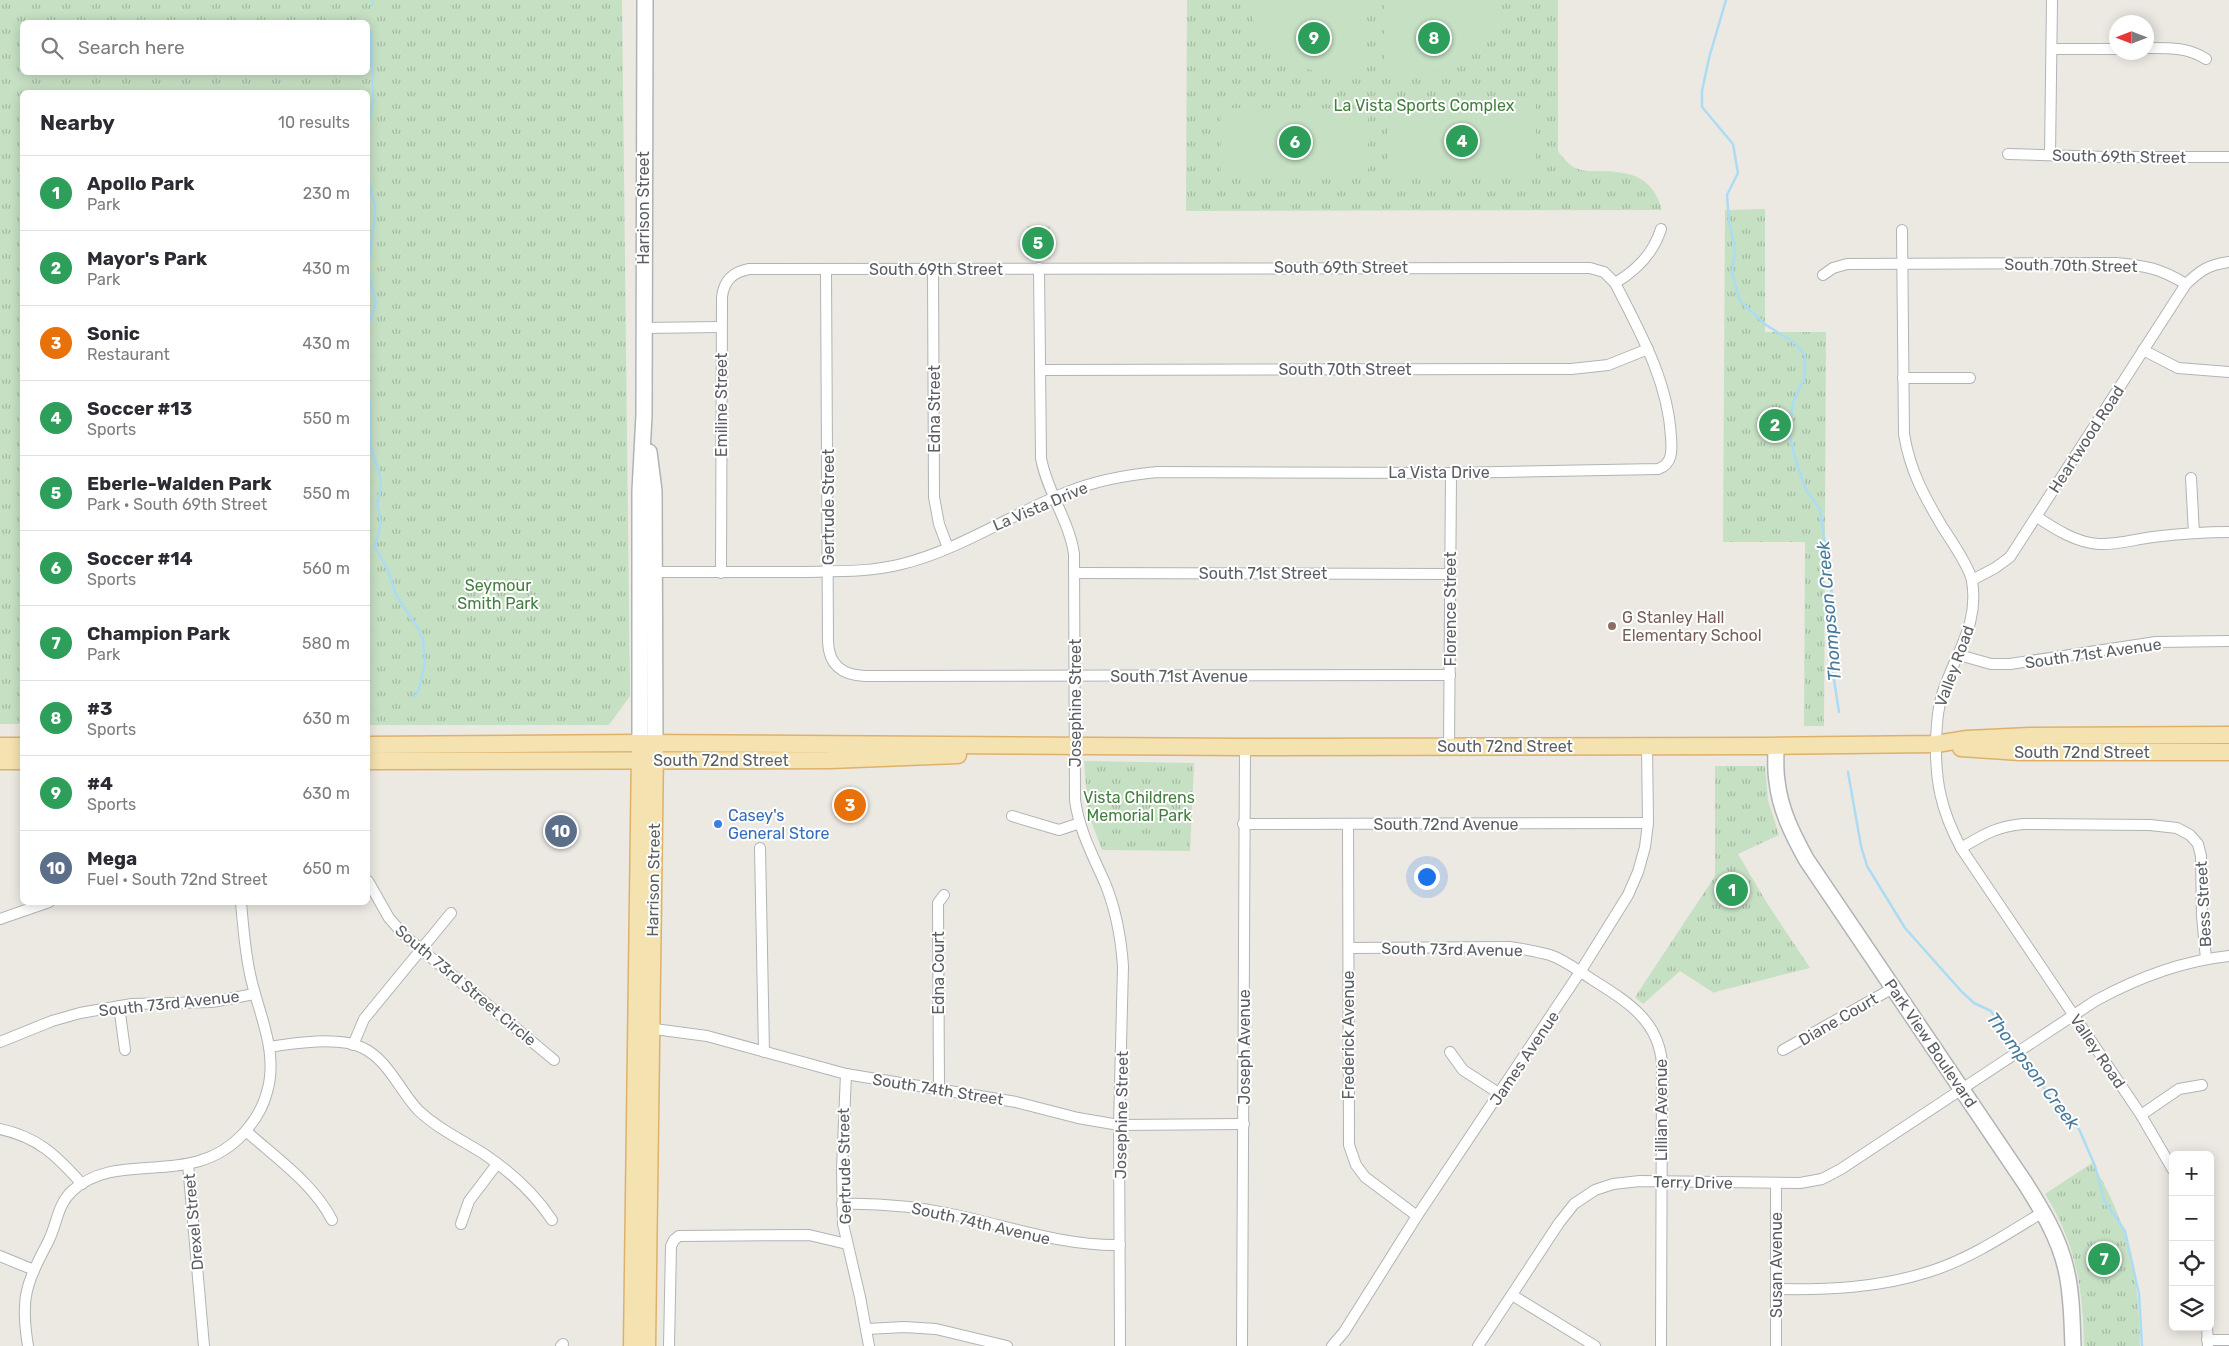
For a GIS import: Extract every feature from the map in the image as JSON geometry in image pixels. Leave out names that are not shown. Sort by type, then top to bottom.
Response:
[{"type":"main road","name":"Harrison Street","points":[[632,1346],[643,1028],[648,751],[648,572],[640,491],[644,416],[645,0]]},
{"type":"main road","name":"South 72nd Street","points":[[370,760],[648,751],[1074,746],[1776,746],[1936,744],[1967,739],[2030,736],[2229,735]]},
{"type":"main road","name":"South 72nd Street","points":[[1936,744],[1971,749],[2020,752],[2229,752]]},
{"type":"main road","name":"South 72nd Street","points":[[370,745],[648,751]]},
{"type":"main road","points":[[0,746],[20,746]]},
{"type":"main road","name":"Park View Boulevard","points":[[1776,746],[1777,782],[1788,825],[1806,859],[1962,1089],[2043,1212],[2055,1236],[2067,1270],[2072,1316],[2072,1346]]},
{"type":"main road","points":[[0,762],[20,761]]},
{"type":"main road","name":"Harrison Street","points":[[643,1028],[647,1346]]},
{"type":"street","points":[[2050,155],[2052,0]]},
{"type":"street","points":[[2154,48],[2181,48],[2206,59]]},
{"type":"street","points":[[2052,49],[2109,49]]},
{"type":"street","name":"South 69th Street","points":[[2008,154],[2107,157],[2229,157]]},
{"type":"street","points":[[1615,284],[1634,270],[1650,254],[1661,229]]},
{"type":"street","name":"Valley Road","points":[[1902,230],[1904,434],[1907,454],[1915,479],[1972,580],[1972,616],[1968,635],[1941,698],[1936,722],[1939,793],[1952,830],[1962,848],[2141,1115],[2169,1163]]},
{"type":"street","points":[[2186,284],[2201,270],[2215,264],[2229,262]]},
{"type":"street","name":"South 70th Street","points":[[1823,275],[1833,268],[1847,264],[2142,265],[2163,270],[2186,284]]},
{"type":"street","name":"South 69th Street","points":[[766,268],[1578,266],[1600,270],[1615,284],[1658,373],[1668,407],[1672,444],[1669,460],[1662,467],[1652,469],[1566,471]]},
{"type":"street","name":"Emiline Street","points":[[721,573],[722,297],[729,278],[745,270],[766,268]]},
{"type":"street","name":"Josephine Street","points":[[1039,268],[1040,458],[1072,538],[1075,574],[1075,800],[1080,823],[1115,912],[1121,942],[1123,966],[1119,1125],[1120,1346]]},
{"type":"street","name":"Gertrude Street","points":[[826,269],[828,648],[834,663],[844,673],[854,675],[909,675]]},
{"type":"street","name":"Edna Street","points":[[933,269],[934,497],[938,524],[948,548]]},
{"type":"street","name":"Heartwood Road","points":[[1972,580],[1995,568],[2010,557],[2186,284]]},
{"type":"street","points":[[643,328],[721,327]]},
{"type":"street","name":"South 70th Street","points":[[1040,370],[1581,368],[1618,362],[1648,349]]},
{"type":"street","points":[[2143,350],[2178,368],[2229,372]]},
{"type":"street","points":[[1903,378],[1970,378]]},
{"type":"street","name":"La Vista Drive","points":[[648,572],[828,572],[884,568],[915,560],[948,548],[1054,497],[1100,481],[1156,472],[1451,473],[1566,471]]},
{"type":"street","name":"Florence Street","points":[[1448,746],[1451,473]]},
{"type":"street","points":[[2191,478],[2194,533]]},
{"type":"street","points":[[2037,516],[2050,526],[2078,539],[2099,544],[2194,533],[2229,532]]},
{"type":"street","name":"South 71st Street","points":[[1075,574],[1450,574]]},
{"type":"street","name":"South 71st Avenue","points":[[1959,655],[1991,664],[2010,664],[2156,642],[2229,641]]},
{"type":"street","name":"South 71st Avenue","points":[[909,675],[1450,675]]},
{"type":"street","name":"James Avenue","points":[[1332,1346],[1344,1332],[1417,1216],[1500,1094],[1628,895],[1638,872],[1645,847],[1648,823],[1647,745]]},
{"type":"street","name":"Joseph Avenue","points":[[1242,1346],[1244,1124],[1243,824],[1245,747]]},
{"type":"street","points":[[1012,816],[1060,830],[1080,823]]},
{"type":"street","name":"South 72nd Avenue","points":[[1243,824],[1648,823]]},
{"type":"street","name":"Bess Street","points":[[1962,848],[1989,831],[2002,826],[2023,824],[2177,828],[2190,836],[2198,844],[2201,864],[2202,916],[2206,959]]},
{"type":"street","name":"Frederick Avenue","points":[[1348,825],[1349,1145],[1356,1165],[1365,1177],[1417,1216]]},
{"type":"street","points":[[760,848],[764,1052]]},
{"type":"street","name":"South 73rd Street Circle","points":[[370,884],[396,926],[420,949],[554,1060]]},
{"type":"street","name":"Edna Court","points":[[938,1088],[938,903],[944,895]]},
{"type":"street","points":[[0,919],[40,905]]},
{"type":"street","name":"Drexel Street","points":[[204,1346],[188,1164],[220,1153],[246,1131],[255,1119],[267,1093],[271,1072],[269,1047],[254,994],[246,953],[241,905]]},
{"type":"street","points":[[353,1045],[364,1019],[450,914]]},
{"type":"street","name":"South 73rd Avenue","points":[[1349,948],[1509,947],[1552,956],[1580,972]]},
{"type":"street","points":[[1962,1089],[2073,1014],[2121,987],[2160,971],[2206,959],[2229,956]]},
{"type":"street","name":"Lillian Avenue","points":[[1580,972],[1639,1012],[1651,1027],[1659,1045],[1662,1069],[1662,1346]]},
{"type":"street","name":"Diane Court","points":[[1783,1050],[1893,988]]},
{"type":"street","name":"South 73rd Avenue","points":[[0,1042],[52,1021],[80,1013],[154,1002],[212,1002],[254,994]]},
{"type":"street","points":[[119,1006],[125,1050]]},
{"type":"street","name":"South 74th Street","points":[[643,1028],[707,1036],[846,1074],[1016,1102],[1078,1118],[1119,1125],[1244,1124]]},
{"type":"street","points":[[269,1047],[337,1042],[362,1047],[377,1058],[406,1096],[432,1122],[497,1164],[532,1194],[552,1220]]},
{"type":"street","points":[[1450,1052],[1463,1070],[1500,1094]]},
{"type":"street","name":"Gertrude Street","points":[[846,1074],[842,1204],[847,1244],[867,1329],[869,1346]]},
{"type":"street","points":[[2141,1115],[2179,1089],[2202,1085]]},
{"type":"street","name":"Terry Drive","points":[[1478,1346],[1559,1223],[1574,1204],[1596,1190],[1614,1184],[1661,1182],[1776,1184],[1822,1179],[1842,1169],[1962,1089]]},
{"type":"street","points":[[0,1129],[22,1135],[40,1143],[82,1184]]},
{"type":"street","points":[[246,1131],[314,1192],[324,1204],[332,1220]]},
{"type":"street","points":[[28,1346],[24,1307],[28,1280],[50,1237],[61,1206],[72,1192],[90,1179],[110,1172],[188,1164]]},
{"type":"street","points":[[461,1224],[469,1201],[497,1164]]},
{"type":"street","name":"Susan Avenue","points":[[1776,1184],[1776,1346]]},
{"type":"street","name":"South 74th Avenue","points":[[842,1204],[873,1203],[908,1206],[956,1215],[1056,1240],[1097,1245],[1120,1244]]},
{"type":"street","points":[[1776,1289],[1859,1287],[1929,1272],[1996,1241],[2043,1212]]},
{"type":"street","points":[[669,1346],[671,1246],[674,1240],[680,1236],[809,1235],[847,1244]]},
{"type":"street","points":[[0,1256],[34,1270]]},
{"type":"street","points":[[1512,1295],[1594,1346]]},
{"type":"street","points":[[867,1329],[904,1327],[936,1329],[1007,1346]]},
{"type":"street","points":[[2208,1343],[2229,1340]]},
{"type":"green space","name":"Seymour Smith Park","points":[[0,0],[622,0],[630,696],[609,725],[370,725],[370,90],[20,90],[20,724],[0,724]]},
{"type":"green space","name":"La Vista Sports Complex","points":[[1187,0],[1558,0],[1558,151],[1569,164],[1581,170],[1623,173],[1640,178],[1653,190],[1662,210],[1186,211]]},
{"type":"green space","points":[[1245,0],[1364,0],[1364,79],[1324,74],[1290,60],[1276,50],[1264,36],[1253,20]]},
{"type":"green space","points":[[1385,0],[1504,0],[1485,35],[1473,49],[1458,60],[1425,74],[1385,78]]},
{"type":"green space","points":[[1388,104],[1536,104],[1536,178],[1388,178]]},
{"type":"green space","points":[[1221,108],[1368,109],[1368,175],[1221,174]]},
{"type":"green space","points":[[1765,209],[1765,332],[1826,332],[1824,726],[1804,726],[1805,542],[1723,542],[1725,210]]},
{"type":"green space","points":[[1027,226],[1050,226],[1050,259],[1027,259]]},
{"type":"green space","name":"Vista Childrens Memorial Park","points":[[1084,761],[1194,763],[1190,851],[1102,850],[1088,813]]},
{"type":"green space","points":[[1715,766],[1765,766],[1768,800],[1779,835],[1738,854],[1767,903],[1810,968],[1714,993],[1680,971],[1643,1004],[1635,997],[1715,876]]},
{"type":"green space","points":[[2092,1163],[2115,1207],[2130,1251],[2137,1297],[2140,1346],[2084,1346],[2082,1305],[2076,1267],[2064,1230],[2045,1194]]},
{"type":"waterway","points":[[372,5],[373,0]]},
{"type":"waterway","name":"Thompson Creek","points":[[1726,0],[1709,58],[1702,91],[1702,107],[1733,144],[1738,173],[1727,195],[1729,221],[1735,250],[1732,273],[1740,301],[1766,325],[1795,343],[1805,356],[1805,377],[1793,402],[1789,432],[1796,462],[1806,490],[1820,509],[1832,595],[1831,660],[1839,712]]},
{"type":"waterway","points":[[370,118],[373,101],[371,32]]},
{"type":"waterway","points":[[370,187],[375,206],[370,254]]},
{"type":"waterway","points":[[370,278],[376,303],[370,320]]},
{"type":"waterway","points":[[370,407],[370,444]]},
{"type":"waterway","points":[[370,444],[380,476],[381,488],[377,503],[381,523],[375,547],[387,568],[396,595],[423,639],[425,663],[419,689],[414,698]]},
{"type":"waterway","name":"Thompson Creek","points":[[1848,772],[1861,846],[1867,866],[1905,928],[1962,992],[1974,1003],[1991,1011],[2016,1048]]},
{"type":"waterway","name":"Thompson Creek","points":[[2020,1053],[2048,1094],[2079,1129],[2095,1166],[2104,1200],[2125,1231],[2139,1294],[2142,1346]]},
{"type":"place","name":"#4","points":[[1314,38]]},
{"type":"place","name":"#3","points":[[1434,38]]},
{"type":"place","name":"Soccer #13","points":[[1462,141]]},
{"type":"place","name":"Soccer #14","points":[[1295,142]]},
{"type":"place","name":"Eberle-Walden Park","points":[[1038,243]]},
{"type":"place","name":"Mayor's Park","points":[[1775,425]]},
{"type":"place","name":"G Stanley Hall Elementary School","points":[[1612,626]]},
{"type":"place","name":"Sonic","points":[[850,805]]},
{"type":"place","name":"Casey's General Store","points":[[718,824]]},
{"type":"place","name":"Mega","points":[[561,831]]},
{"type":"place","name":"Apollo Park","points":[[1732,890]]},
{"type":"place","name":"Champion Park","points":[[2104,1259]]}]
